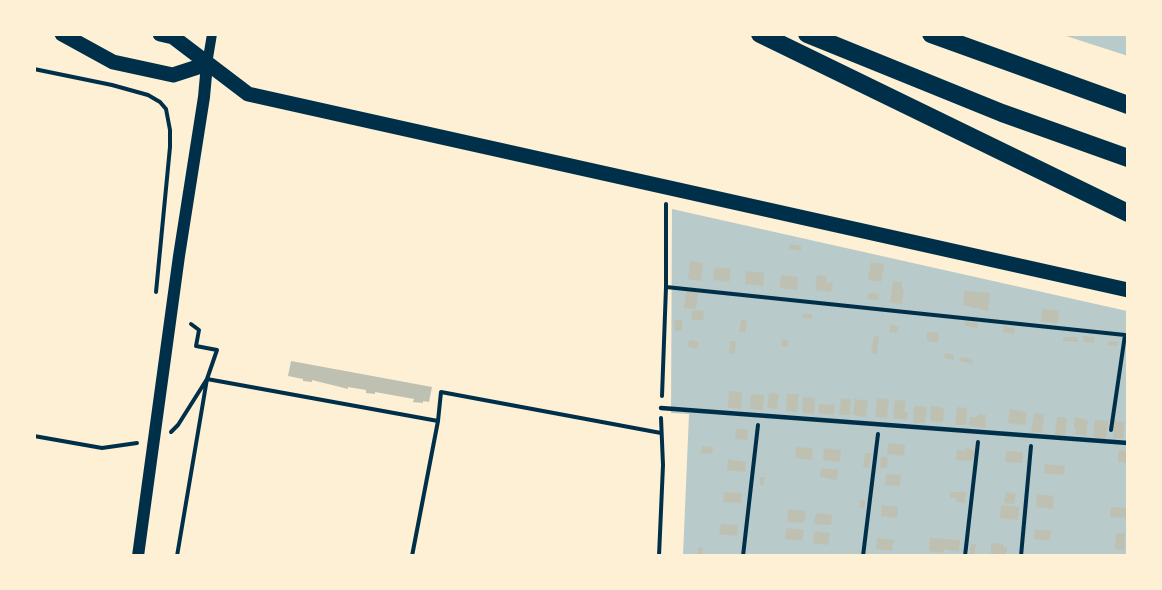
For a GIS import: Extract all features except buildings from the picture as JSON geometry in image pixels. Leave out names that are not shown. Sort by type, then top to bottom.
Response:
[{"type":"highway","points":[[759,34],[1128,213]]},
{"type":"highway","points":[[807,34],[1002,113],[1128,158]]},
{"type":"highway","points":[[931,34],[1128,105]]},
{"type":"main road","points":[[62,34],[113,62],[173,75],[207,64]]},
{"type":"main road","points":[[160,34],[173,37],[248,94],[1128,290]]},
{"type":"main road","points":[[138,555],[207,64]]},
{"type":"street","points":[[207,64],[212,34]]},
{"type":"lane","points":[[661,408],[1128,443]]},
{"type":"path","points":[[34,69],[149,92],[166,109],[170,147],[155,302]]},
{"type":"path","points":[[660,555],[666,204]]},
{"type":"path","points":[[666,287],[1125,335],[1110,441]]},
{"type":"path","points":[[177,555],[207,379],[217,350],[196,346],[199,330],[191,324]]},
{"type":"path","points":[[207,379],[438,421]]},
{"type":"path","points":[[170,433],[178,425],[207,379]]},
{"type":"path","points":[[412,555],[438,421],[441,392],[661,433]]},
{"type":"path","points":[[743,555],[759,416]]},
{"type":"path","points":[[863,555],[879,425]]},
{"type":"path","points":[[965,555],[979,432]]},
{"type":"path","points":[[34,436],[102,448],[142,443]]},
{"type":"path","points":[[1021,555],[1032,436]]},
{"type":"shaded area","points":[[1063,35],[1127,35],[1127,56],[1125,55]]},
{"type":"shaded area","points":[[672,209],[1127,311],[1127,555],[683,555],[689,414],[671,413]]}]
